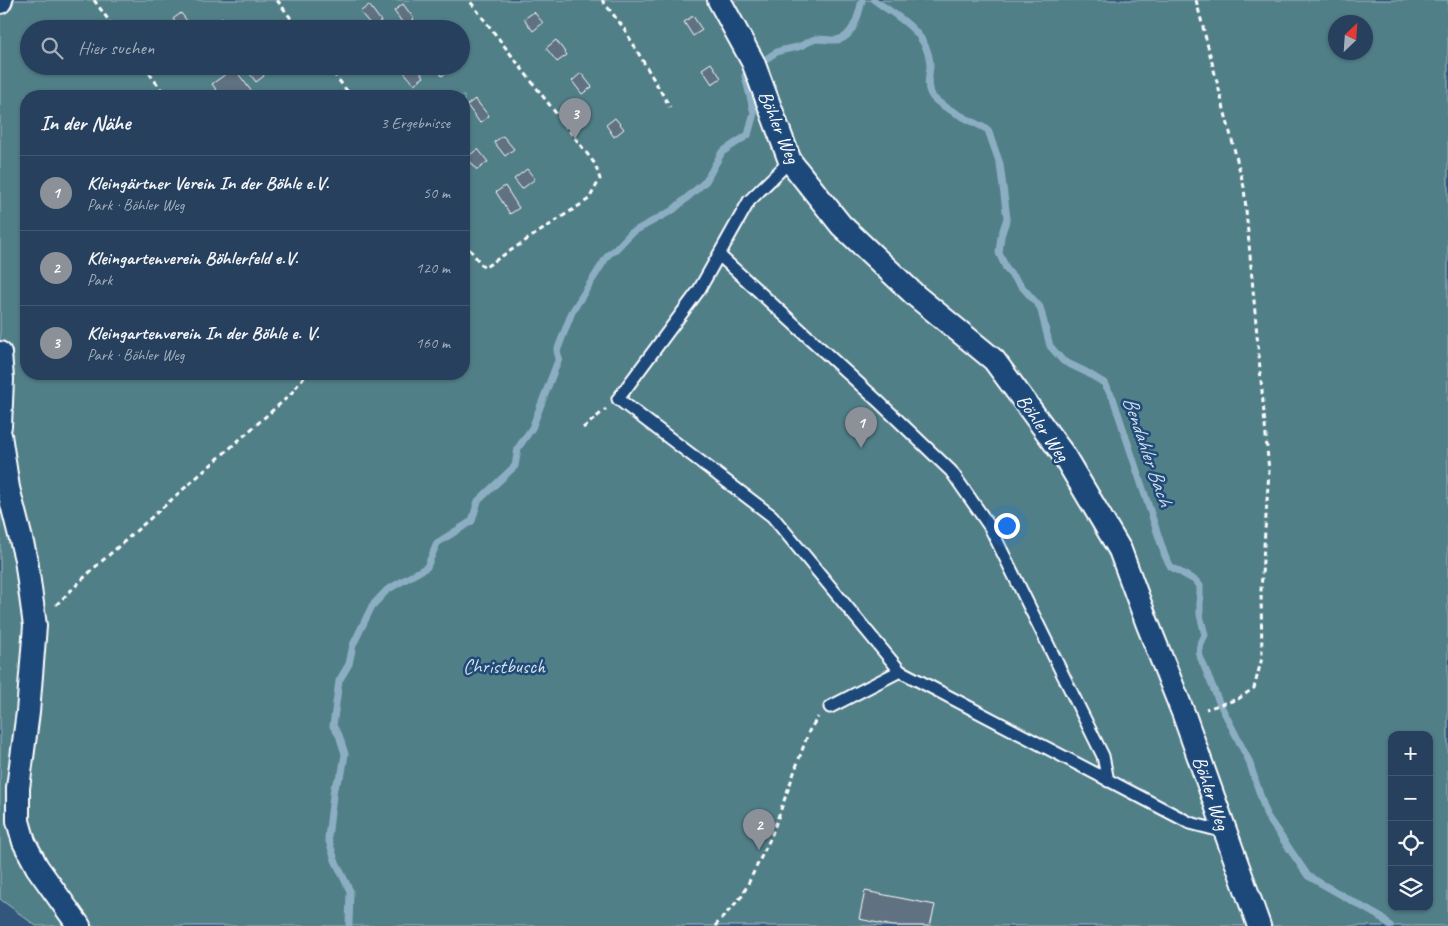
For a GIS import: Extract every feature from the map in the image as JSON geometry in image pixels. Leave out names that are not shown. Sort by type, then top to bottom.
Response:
[{"type":"street","name":"Böhler Weg","points":[[718,0],[753,62],[790,161],[841,225],[916,296],[994,360],[1063,454],[1120,550],[1184,715],[1259,926]]},
{"type":"street","points":[[0,353],[2,379],[0,426]]},
{"type":"street","points":[[0,435],[8,488],[26,559],[35,626],[28,712],[18,788],[18,821],[24,842],[37,867],[79,926]]},
{"type":"lane","points":[[790,161],[749,201],[699,290],[618,399],[772,516],[900,671],[1190,823],[1224,832]]},
{"type":"lane","points":[[719,255],[951,471],[990,527],[1104,756],[1108,781]]},
{"type":"lane","points":[[830,707],[900,671]]},
{"type":"path","points":[[94,0],[108,20]]},
{"type":"path","points":[[277,0],[292,20]]},
{"type":"path","points":[[470,0],[594,164],[600,179],[589,200],[484,268],[470,250]]},
{"type":"path","points":[[602,0],[623,27],[670,107]]},
{"type":"path","points":[[1196,0],[1244,187],[1269,471],[1261,590],[1262,658],[1254,688],[1244,696],[1212,708]]},
{"type":"path","points":[[151,75],[162,90]]},
{"type":"path","points":[[335,75],[346,90]]},
{"type":"path","points":[[35,626],[93,569],[290,396],[302,380]]},
{"type":"path","points":[[583,428],[618,399]]},
{"type":"path","points":[[714,926],[742,896],[771,837],[809,731],[816,719],[830,707]]},
{"type":"green space","name":"Christbusch","points":[[0,0],[1448,0],[1448,926],[36,926],[0,899]]},
{"type":"building","points":[[403,4],[414,19],[401,20],[394,11]]},
{"type":"building","points":[[369,5],[380,20],[367,20],[360,12]]},
{"type":"building","points":[[534,12],[543,23],[533,31],[524,19]]},
{"type":"building","points":[[181,13],[186,20],[174,20]]},
{"type":"building","points":[[693,16],[702,30],[693,36],[684,22]]},
{"type":"building","points":[[556,40],[567,55],[557,62],[546,48]]},
{"type":"building","points":[[711,63],[721,78],[712,84],[702,69]]},
{"type":"building","points":[[581,73],[592,87],[582,94],[572,81]]},
{"type":"building","points":[[224,75],[239,75],[250,90],[216,90],[212,84]]},
{"type":"building","points":[[251,75],[263,75],[264,76],[256,82]]},
{"type":"building","points":[[406,75],[422,75],[424,77],[414,84]]},
{"type":"building","points":[[475,99],[489,116],[480,123],[470,109],[470,103]]},
{"type":"building","points":[[615,118],[624,129],[614,137],[606,125]]},
{"type":"building","points":[[503,136],[514,149],[505,156],[494,142]]},
{"type":"building","points":[[478,149],[488,162],[477,170],[470,161],[470,155]]},
{"type":"building","points":[[527,169],[535,179],[522,189],[514,179]]},
{"type":"building","points":[[505,186],[519,208],[510,214],[496,192]]},
{"type":"building","points":[[865,891],[935,905],[930,926],[893,926],[859,919]]},
{"type":"waterway","points":[[763,62],[776,53],[814,40],[842,39],[851,31],[862,0]]},
{"type":"waterway","name":"Bendahler Bach","points":[[874,0],[910,26],[924,44],[930,65],[928,84],[932,96],[949,109],[988,130],[1000,164],[1007,218],[1001,236],[999,253],[1007,270],[1040,307],[1050,346],[1063,361],[1104,383],[1113,398],[1165,556],[1171,567],[1196,581],[1200,586],[1200,615],[1205,635],[1200,645],[1199,654],[1219,702],[1249,761],[1267,816],[1308,876],[1382,918],[1390,926]]},
{"type":"waterway","points":[[349,926],[350,891],[335,860],[328,838],[334,787],[342,773],[345,754],[339,735],[333,726],[339,681],[349,664],[353,645],[372,606],[387,590],[427,567],[437,543],[472,521],[478,501],[515,466],[518,448],[532,428],[559,358],[557,351],[572,312],[608,255],[631,233],[673,210],[706,181],[722,152],[748,135],[754,113],[745,76]]},
{"type":"place","name":"Kleingartenverein In der Böhle e. V.","points":[[575,139]]},
{"type":"place","name":"Kleingärtner Verein In der Böhle e.V.","points":[[861,448]]},
{"type":"place","name":"Kleingartenverein Böhlerfeld e.V.","points":[[759,850]]}]
